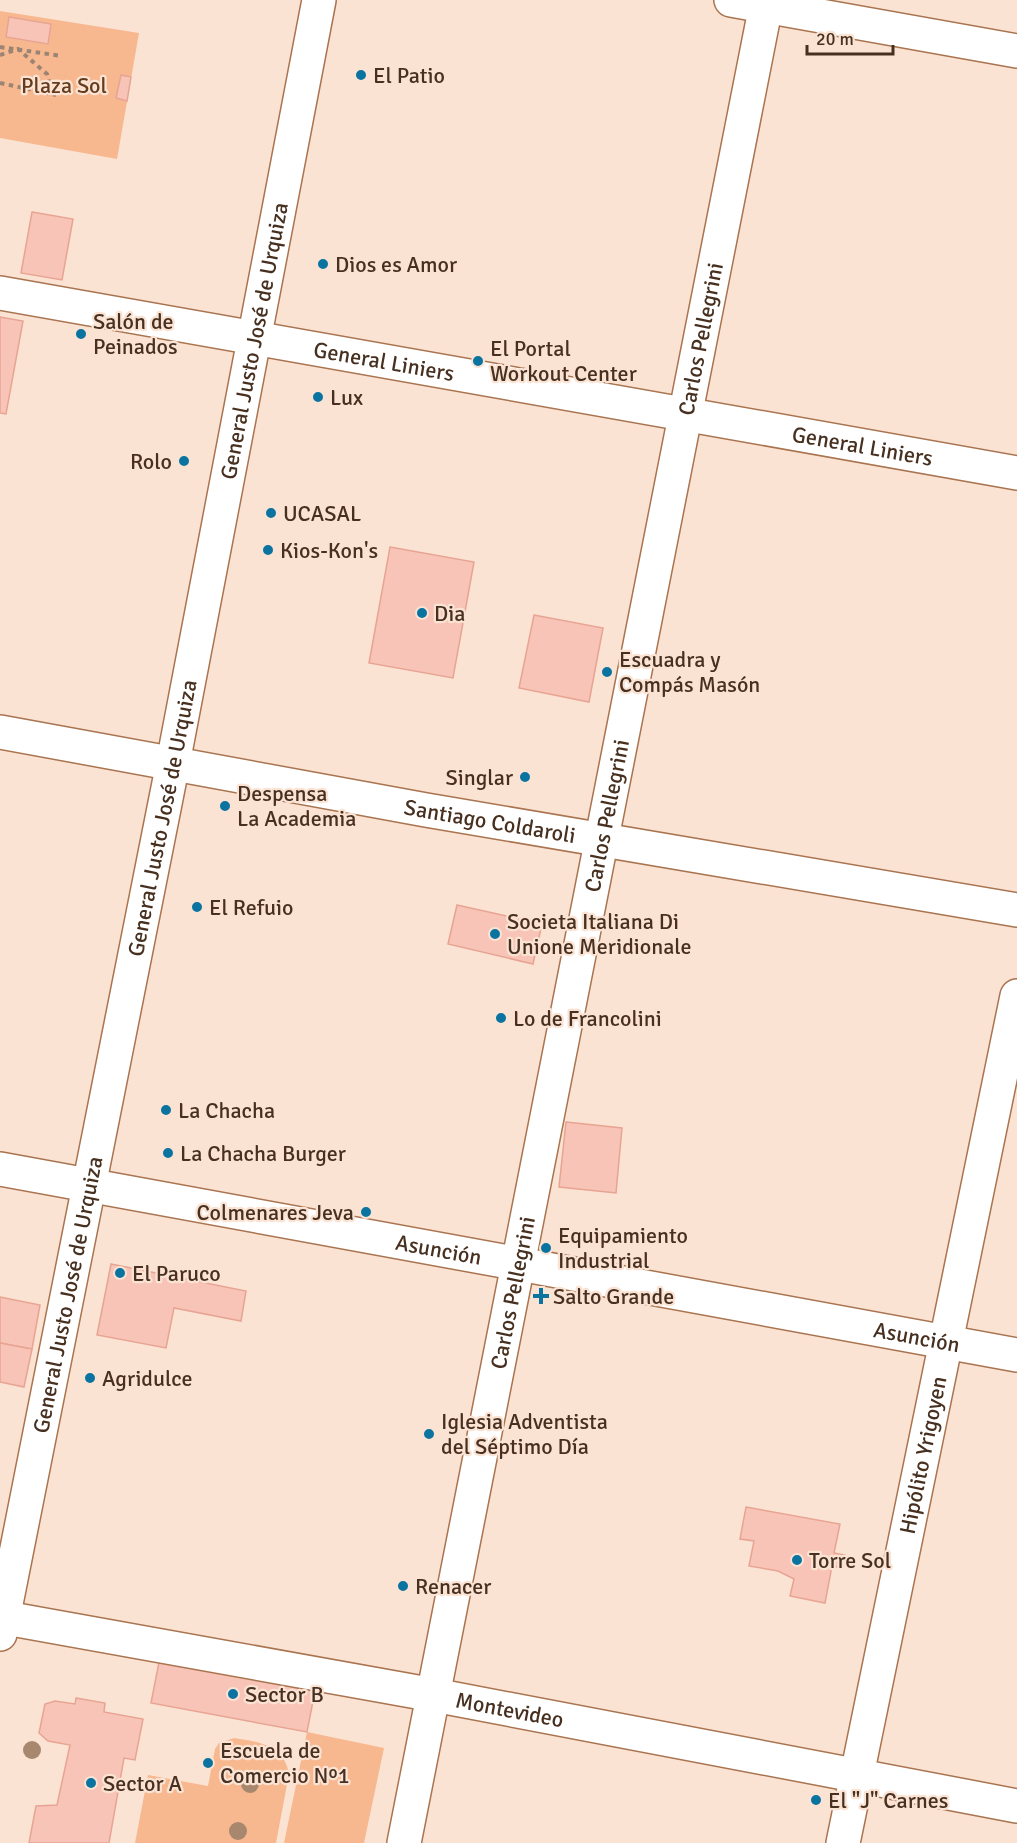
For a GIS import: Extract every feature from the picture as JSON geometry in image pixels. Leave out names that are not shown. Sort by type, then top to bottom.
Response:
[{"type":"street","name":"General Justo José de Urquiza","points":[[1,1623],[173,763],[319,0]]},
{"type":"street","points":[[731,0],[766,3],[1017,51]]},
{"type":"street","name":"Carlos Pellegrini","points":[[404,1843],[766,3]]},
{"type":"street","name":"General Liniers","points":[[0,293],[1017,473]]},
{"type":"street","name":"Santiago Coldaroli","points":[[0,732],[602,841],[1017,910]]},
{"type":"street","name":"Hipólito Yrigoyen","points":[[843,1843],[1017,996]]},
{"type":"street","name":"Asunción","points":[[0,1169],[1017,1355]]},
{"type":"street","name":"Montevideo","points":[[1,1623],[434,1695],[1017,1806]]},
{"type":"path","points":[[0,46],[62,56]]},
{"type":"path","points":[[0,55],[18,49]]},
{"type":"path","points":[[18,49],[47,74],[50,82],[40,91]]},
{"type":"path","points":[[0,83],[56,95]]},
{"type":"green space","name":"Plaza Sol","points":[[0,11],[139,33],[117,159],[0,138]]},
{"type":"green space","points":[[307,1732],[384,1748],[364,1843],[284,1843]]},
{"type":"green space","points":[[234,1738],[269,1747],[282,1757],[286,1764],[289,1774],[276,1843],[135,1843],[148,1775],[208,1786],[215,1749],[219,1743]]},
{"type":"building","points":[[9,17],[51,24],[48,44],[6,37]]},
{"type":"building","points":[[121,75],[131,77],[127,101],[116,98]]},
{"type":"building","points":[[32,212],[73,219],[62,280],[21,273]]},
{"type":"building","points":[[0,317],[23,321],[6,414],[0,413]]},
{"type":"building","name":"Dia","points":[[390,547],[474,562],[453,678],[369,663]]},
{"type":"building","points":[[534,615],[603,628],[589,702],[519,688]]},
{"type":"building","name":"Societa Italiana Di Unione Meridionale","points":[[457,905],[542,924],[533,964],[448,944]]},
{"type":"building","points":[[566,1122],[622,1128],[616,1193],[559,1187]]},
{"type":"building","points":[[111,1264],[246,1291],[241,1321],[174,1308],[166,1348],[97,1335]]},
{"type":"building","points":[[0,1297],[40,1305],[32,1349],[0,1343]]},
{"type":"building","points":[[0,1343],[32,1349],[24,1387],[0,1382]]},
{"type":"building","name":"Torre Sol","points":[[746,1507],[840,1524],[834,1553],[845,1555],[843,1568],[832,1566],[825,1603],[790,1596],[794,1579],[778,1571],[749,1566],[754,1541],[740,1539]]},
{"type":"building","name":"Sector B","points":[[160,1657],[316,1686],[307,1732],[151,1703]]},
{"type":"building","name":"Sector A","points":[[76,1698],[105,1703],[104,1712],[143,1719],[135,1760],[124,1758],[109,1843],[29,1843],[36,1806],[57,1805],[70,1745],[48,1741],[39,1733],[45,1704],[55,1701],[75,1704]]},
{"type":"place","name":"El Patio","points":[[361,75]]},
{"type":"place","name":"Dios es Amor","points":[[323,264]]},
{"type":"place","name":"Salón de Peinados","points":[[81,334]]},
{"type":"place","name":"El Portal Workout Center","points":[[478,361]]},
{"type":"place","name":"Lux","points":[[318,397]]},
{"type":"place","name":"Rolo","points":[[184,461]]},
{"type":"place","name":"UCASAL","points":[[271,513]]},
{"type":"place","name":"Kios-Kon's","points":[[268,550]]},
{"type":"place","name":"Dia","points":[[422,613]]},
{"type":"place","name":"Escuadra y Compás Masón","points":[[607,672]]},
{"type":"place","name":"Singlar","points":[[525,777]]},
{"type":"place","name":"Despensa La Academia","points":[[225,806]]},
{"type":"place","name":"El Refuio","points":[[197,907]]},
{"type":"place","name":"Societa Italiana Di Unione Meridionale","points":[[495,934]]},
{"type":"place","name":"Lo de Francolini","points":[[501,1018]]},
{"type":"place","name":"La Chacha","points":[[166,1110]]},
{"type":"place","name":"La Chacha Burger","points":[[168,1153]]},
{"type":"place","name":"Colmenares Jeva","points":[[366,1212]]},
{"type":"place","name":"Equipamiento Industrial","points":[[546,1248]]},
{"type":"place","name":"El Paruco","points":[[120,1273]]},
{"type":"place","name":"Salto Grande","points":[[541,1296]]},
{"type":"place","name":"Agridulce","points":[[90,1378]]},
{"type":"place","name":"Iglesia Adventista del Séptimo Día","points":[[429,1434]]},
{"type":"place","name":"Torre Sol","points":[[797,1560]]},
{"type":"place","name":"Renacer","points":[[403,1586]]},
{"type":"place","name":"Sector B","points":[[233,1694]]},
{"type":"place","name":"Escuela de Comercio Nº1","points":[[208,1763]]},
{"type":"place","name":"Sector A","points":[[91,1783]]},
{"type":"place","name":"El \"J\" Carnes","points":[[816,1800]]}]
